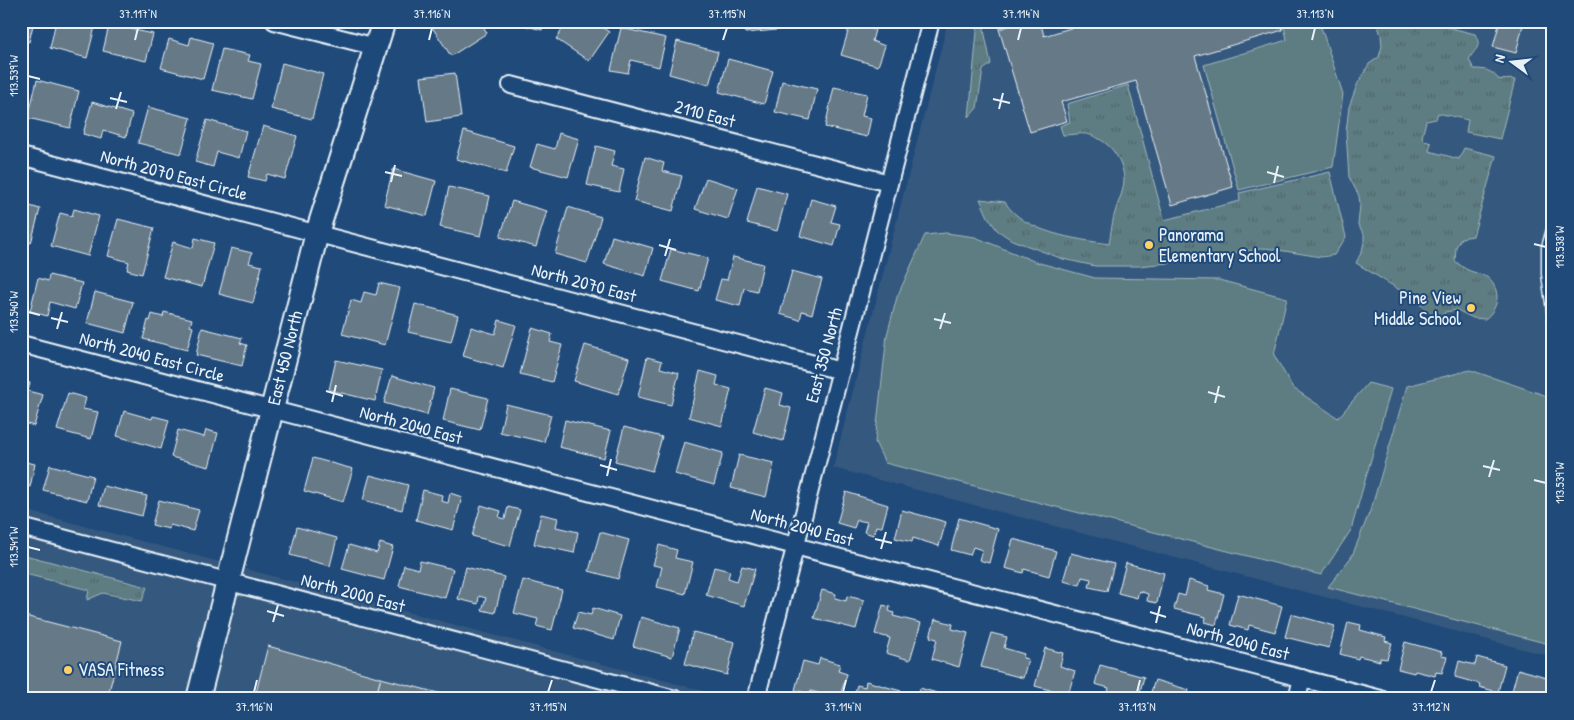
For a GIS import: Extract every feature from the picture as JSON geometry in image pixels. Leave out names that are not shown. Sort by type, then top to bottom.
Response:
[{"type":"street","points":[[274,21],[376,47]]},
{"type":"street","name":"East 450 North","points":[[198,699],[317,233],[384,21]]},
{"type":"street","name":"East 350 North","points":[[756,699],[931,21]]},
{"type":"street","name":"2110 East","points":[[511,85],[889,183]]},
{"type":"street","name":"North 2070 East Circle","points":[[21,156],[317,233]]},
{"type":"street","name":"North 2070 East","points":[[317,233],[841,371]]},
{"type":"street","name":"North 2040 East Circle","points":[[21,344],[272,410]]},
{"type":"street","name":"North 2040 East","points":[[272,410],[1380,699]]},
{"type":"street","name":"North 2000 East","points":[[21,527],[675,699]]},
{"type":"street","points":[[1297,699],[1302,678]]},
{"type":"lane","points":[[1553,222],[1546,247],[1546,274],[1553,325]]},
{"type":"shaded area","name":"Panorama Elementary School","points":[[948,21],[1553,21],[1553,657],[833,468]]},
{"type":"shaded area","points":[[21,509],[734,699],[21,699]]},
{"type":"green space","points":[[978,21],[986,21],[984,30],[991,64],[983,70],[977,108],[969,117]]},
{"type":"green space","points":[[1283,21],[1319,21],[1343,94],[1333,167],[1239,190],[1204,65],[1287,40]]},
{"type":"green space","points":[[1376,21],[1448,21],[1447,27],[1475,34],[1478,46],[1469,60],[1474,69],[1488,71],[1498,79],[1515,80],[1500,139],[1466,132],[1468,120],[1438,113],[1436,119],[1426,121],[1422,137],[1425,141],[1431,143],[1429,151],[1459,159],[1464,148],[1496,156],[1473,236],[1461,238],[1456,247],[1455,261],[1466,269],[1487,277],[1496,289],[1497,300],[1493,310],[1485,319],[1473,318],[1457,310],[1445,312],[1440,321],[1411,297],[1356,263],[1362,251],[1364,234],[1358,225],[1359,196],[1349,177],[1346,132],[1349,107],[1357,85],[1369,64],[1379,57],[1382,46],[1381,35]]},
{"type":"green space","points":[[1128,85],[1164,220],[1240,201],[1239,193],[1330,172],[1346,237],[1334,255],[1321,257],[1266,248],[1178,262],[1138,266],[1095,266],[1063,259],[1012,240],[997,230],[988,217],[980,199],[1005,202],[1025,221],[1052,233],[1109,244],[1124,183],[1121,163],[1113,150],[1101,140],[1087,134],[1063,135],[1060,126],[1070,122],[1067,104]]},
{"type":"green space","points":[[946,233],[975,237],[1036,262],[1095,278],[1219,280],[1287,298],[1274,355],[1293,388],[1338,418],[1368,383],[1391,389],[1351,530],[1321,575],[885,463],[875,442],[887,335],[897,297],[925,235]]},
{"type":"green space","points":[[1470,370],[1553,398],[1553,645],[1328,587],[1352,556],[1372,506],[1407,386]]},
{"type":"green space","points":[[21,554],[147,587],[142,601],[103,593],[87,600],[89,590],[21,573]]},
{"type":"building","points":[[21,21],[34,21],[29,42],[21,40]]},
{"type":"building","points":[[56,21],[90,21],[96,23],[87,58],[50,48]]},
{"type":"building","points":[[110,21],[132,21],[130,29],[153,34],[146,61],[103,51]]},
{"type":"building","points":[[435,21],[480,21],[487,33],[451,56],[430,24]]},
{"type":"building","points":[[515,21],[544,21],[542,30],[515,23]]},
{"type":"building","points":[[568,21],[593,21],[609,32],[589,61],[556,39]]},
{"type":"building","points":[[744,21],[786,21],[787,29],[745,33]]},
{"type":"building","points":[[1025,21],[1040,21],[1044,36],[1094,21],[1280,21],[1283,30],[1195,56],[1233,187],[1172,205],[1136,81],[1061,102],[1067,121],[1030,132],[999,29]]},
{"type":"building","points":[[1500,21],[1524,21],[1516,53],[1493,47]]},
{"type":"building","points":[[851,22],[875,30],[872,41],[885,46],[878,66],[841,55]]},
{"type":"building","points":[[621,28],[666,38],[659,67],[631,60],[628,73],[611,70]]},
{"type":"building","points":[[191,37],[213,43],[203,79],[161,68],[169,39],[189,45]]},
{"type":"building","points":[[677,41],[718,52],[709,85],[669,74]]},
{"type":"building","points":[[222,49],[250,55],[248,61],[261,64],[252,99],[212,90]]},
{"type":"building","points":[[728,59],[773,71],[764,104],[719,92]]},
{"type":"building","points":[[282,63],[323,74],[312,119],[271,109]]},
{"type":"building","points":[[21,66],[27,68],[21,91]]},
{"type":"building","points":[[455,73],[461,117],[427,122],[421,77]]},
{"type":"building","points":[[37,80],[79,91],[70,128],[28,118]]},
{"type":"building","points":[[782,81],[817,89],[810,120],[775,112]]},
{"type":"building","points":[[834,87],[867,94],[862,116],[871,118],[867,137],[825,127]]},
{"type":"building","points":[[92,102],[132,114],[126,137],[103,130],[101,139],[83,134]]},
{"type":"building","points":[[148,107],[191,118],[181,154],[138,143]]},
{"type":"building","points":[[207,120],[246,131],[239,158],[217,152],[213,167],[195,162]]},
{"type":"building","points":[[263,126],[297,136],[285,179],[267,174],[265,181],[248,177]]},
{"type":"building","points":[[464,131],[514,146],[506,173],[456,159]]},
{"type":"building","points":[[559,133],[579,139],[568,177],[530,167],[537,144],[555,149]]},
{"type":"building","points":[[596,146],[615,151],[611,166],[624,169],[619,192],[587,185]]},
{"type":"building","points":[[645,157],[664,163],[662,171],[682,176],[673,211],[634,201]]},
{"type":"building","points":[[393,169],[436,181],[427,216],[384,205]]},
{"type":"building","points":[[706,178],[738,188],[728,219],[695,209]]},
{"type":"building","points":[[757,186],[787,194],[777,231],[747,223]]},
{"type":"building","points":[[449,187],[490,196],[481,236],[440,227]]},
{"type":"building","points":[[21,192],[26,194],[23,204],[40,209],[31,243],[21,241]]},
{"type":"building","points":[[811,199],[836,206],[831,222],[840,224],[834,246],[800,236]]},
{"type":"building","points":[[512,201],[547,211],[536,247],[500,237]]},
{"type":"building","points":[[568,207],[601,217],[587,263],[555,254]]},
{"type":"building","points":[[74,209],[99,216],[88,256],[51,246],[60,213],[72,216]]},
{"type":"building","points":[[118,219],[154,228],[142,274],[127,270],[129,262],[108,256]]},
{"type":"building","points":[[612,236],[653,248],[645,276],[604,264]]},
{"type":"building","points":[[195,238],[214,243],[202,287],[163,277],[173,242],[193,248]]},
{"type":"building","points":[[231,248],[252,253],[249,263],[262,266],[253,303],[219,294]]},
{"type":"building","points":[[671,249],[708,258],[699,291],[662,281]]},
{"type":"building","points":[[733,257],[763,264],[757,291],[744,288],[740,306],[715,300],[721,279],[727,280]]},
{"type":"building","points":[[792,271],[822,279],[812,314],[802,311],[800,320],[780,314]]},
{"type":"building","points":[[49,275],[82,283],[75,309],[50,302],[47,316],[30,311],[38,278],[48,281]]},
{"type":"building","points":[[379,283],[400,288],[385,345],[342,334],[351,300],[361,303],[364,292],[376,295]]},
{"type":"building","points":[[95,292],[133,302],[125,333],[87,323]]},
{"type":"building","points":[[415,304],[458,315],[451,342],[408,332]]},
{"type":"building","points":[[164,312],[192,319],[190,326],[193,327],[187,350],[143,339],[148,320],[150,321],[152,314],[163,317]]},
{"type":"building","points":[[499,320],[516,325],[503,368],[463,356],[471,327],[495,334]]},
{"type":"building","points":[[202,328],[242,338],[240,343],[247,345],[242,366],[196,355]]},
{"type":"building","points":[[532,328],[552,334],[550,342],[562,345],[552,382],[520,374]]},
{"type":"building","points":[[585,345],[629,358],[618,394],[574,381]]},
{"type":"building","points":[[647,357],[662,361],[660,368],[679,373],[671,405],[638,397]]},
{"type":"building","points":[[336,360],[382,370],[375,401],[329,390]]},
{"type":"building","points":[[700,371],[718,376],[716,385],[731,389],[722,426],[689,417]]},
{"type":"building","points":[[392,376],[434,388],[427,415],[384,403]]},
{"type":"building","points":[[21,380],[30,383],[28,391],[43,395],[34,426],[21,422]]},
{"type":"building","points":[[765,388],[783,393],[780,405],[791,408],[783,441],[753,432]]},
{"type":"building","points":[[450,389],[488,398],[480,430],[443,421]]},
{"type":"building","points":[[68,393],[86,398],[83,409],[98,412],[91,439],[57,430]]},
{"type":"building","points":[[506,404],[551,415],[544,442],[500,432]]},
{"type":"building","points":[[124,411],[152,419],[153,416],[169,420],[161,449],[117,436]]},
{"type":"building","points":[[565,420],[611,431],[604,458],[559,447]]},
{"type":"building","points":[[624,427],[662,437],[652,471],[615,461]]},
{"type":"building","points":[[178,430],[204,437],[206,430],[218,433],[209,467],[171,457]]},
{"type":"building","points":[[684,442],[723,453],[714,485],[675,474]]},
{"type":"building","points":[[739,455],[774,463],[766,497],[731,488]]},
{"type":"building","points":[[313,458],[353,469],[343,502],[304,491]]},
{"type":"building","points":[[21,461],[35,464],[30,487],[21,485]]},
{"type":"building","points":[[50,465],[93,476],[87,501],[43,490]]},
{"type":"building","points":[[370,475],[408,485],[402,510],[363,500]]},
{"type":"building","points":[[104,486],[147,496],[142,516],[99,505]]},
{"type":"building","points":[[423,490],[442,495],[441,501],[448,503],[450,493],[462,497],[453,530],[416,520]]},
{"type":"building","points":[[846,492],[888,505],[882,527],[876,526],[873,535],[864,532],[867,522],[857,520],[854,528],[837,523]]},
{"type":"building","points":[[159,500],[199,510],[193,531],[170,525],[169,529],[152,525]]},
{"type":"building","points":[[481,505],[501,511],[499,517],[505,519],[508,507],[520,510],[510,546],[472,536]]},
{"type":"building","points":[[902,510],[946,522],[939,546],[913,538],[912,542],[895,538]]},
{"type":"building","points":[[541,514],[558,518],[556,527],[578,532],[574,553],[534,544]]},
{"type":"building","points":[[959,518],[998,529],[989,563],[979,560],[982,550],[973,547],[970,555],[951,550]]},
{"type":"building","points":[[297,527],[337,538],[330,566],[290,555]]},
{"type":"building","points":[[600,532],[629,540],[618,579],[589,571]]},
{"type":"building","points":[[1013,539],[1056,551],[1049,576],[1024,569],[1023,573],[1005,568]]},
{"type":"building","points":[[380,543],[393,547],[384,580],[342,569],[349,545],[377,553]]},
{"type":"building","points":[[659,545],[677,550],[675,558],[693,562],[685,594],[657,587],[662,567],[653,565]]},
{"type":"building","points":[[1071,553],[1114,564],[1107,591],[1089,587],[1091,579],[1082,577],[1080,585],[1063,581]]},
{"type":"building","points":[[420,561],[453,569],[445,598],[399,586],[404,565],[418,569]]},
{"type":"building","points":[[1126,563],[1164,573],[1157,603],[1147,601],[1148,594],[1139,591],[1137,598],[1118,593]]},
{"type":"building","points":[[742,566],[755,569],[744,606],[706,595],[714,567],[730,571],[728,578],[737,581]]},
{"type":"building","points":[[466,567],[504,577],[495,613],[482,610],[486,598],[479,596],[478,604],[458,599]]},
{"type":"building","points":[[523,580],[562,590],[552,630],[536,626],[538,619],[514,613]]},
{"type":"building","points":[[1189,580],[1209,586],[1208,590],[1224,594],[1216,625],[1205,622],[1206,617],[1174,609],[1178,594],[1185,596]]},
{"type":"building","points":[[822,590],[836,594],[835,598],[846,601],[847,596],[864,600],[856,629],[814,618]]},
{"type":"building","points":[[1238,594],[1282,606],[1275,632],[1249,625],[1248,630],[1230,625]]},
{"type":"building","points":[[883,605],[890,607],[889,611],[894,613],[893,616],[921,623],[910,660],[886,653],[890,638],[875,634]]},
{"type":"building","points":[[593,608],[620,616],[614,640],[573,628],[578,612],[591,615]]},
{"type":"building","points":[[1291,614],[1335,626],[1329,648],[1285,637]]},
{"type":"building","name":"VASA Fitness","points":[[21,615],[122,641],[107,699],[21,699]]},
{"type":"building","points":[[641,617],[680,628],[672,657],[633,646]]},
{"type":"building","points":[[935,619],[953,624],[952,629],[968,633],[959,667],[932,659],[937,639],[930,637]]},
{"type":"building","points":[[1348,622],[1361,625],[1360,630],[1386,637],[1385,641],[1392,643],[1387,659],[1380,658],[1380,661],[1359,656],[1358,659],[1340,654]]},
{"type":"building","points":[[693,632],[735,642],[727,675],[685,664]]},
{"type":"building","points":[[991,633],[1007,637],[1004,648],[1024,654],[1023,658],[1028,659],[1023,678],[981,667]]},
{"type":"building","points":[[1405,642],[1442,652],[1441,656],[1447,657],[1442,673],[1436,672],[1435,676],[1398,669]]},
{"type":"building","points":[[268,646],[381,678],[375,699],[265,699],[255,696]]},
{"type":"building","points":[[1045,648],[1063,653],[1060,666],[1075,671],[1068,695],[1035,686]]},
{"type":"building","points":[[1477,657],[1505,665],[1498,692],[1479,687],[1480,684],[1455,677],[1459,661],[1475,665]]},
{"type":"building","points":[[820,658],[840,664],[838,671],[847,674],[839,699],[811,691],[810,694],[795,690],[803,661],[818,665]]},
{"type":"building","points":[[1100,665],[1144,677],[1138,699],[1106,699],[1109,688],[1095,684]]},
{"type":"building","points":[[1518,669],[1553,679],[1553,699],[1539,699],[1512,691]]},
{"type":"building","points":[[381,678],[461,699],[375,699]]},
{"type":"building","points":[[1155,680],[1189,690],[1187,697],[1193,699],[1161,699],[1150,695]]},
{"type":"building","points":[[866,681],[901,691],[899,699],[861,699],[854,696],[857,685],[865,687]]},
{"type":"building","points":[[920,688],[957,699],[917,699]]},
{"type":"building","points":[[1211,693],[1232,699],[1210,699]]},
{"type":"place","name":"Panorama Elementary School","points":[[1149,245]]},
{"type":"place","name":"Pine View Middle School","points":[[1471,308]]},
{"type":"place","name":"VASA Fitness","points":[[68,670]]}]
